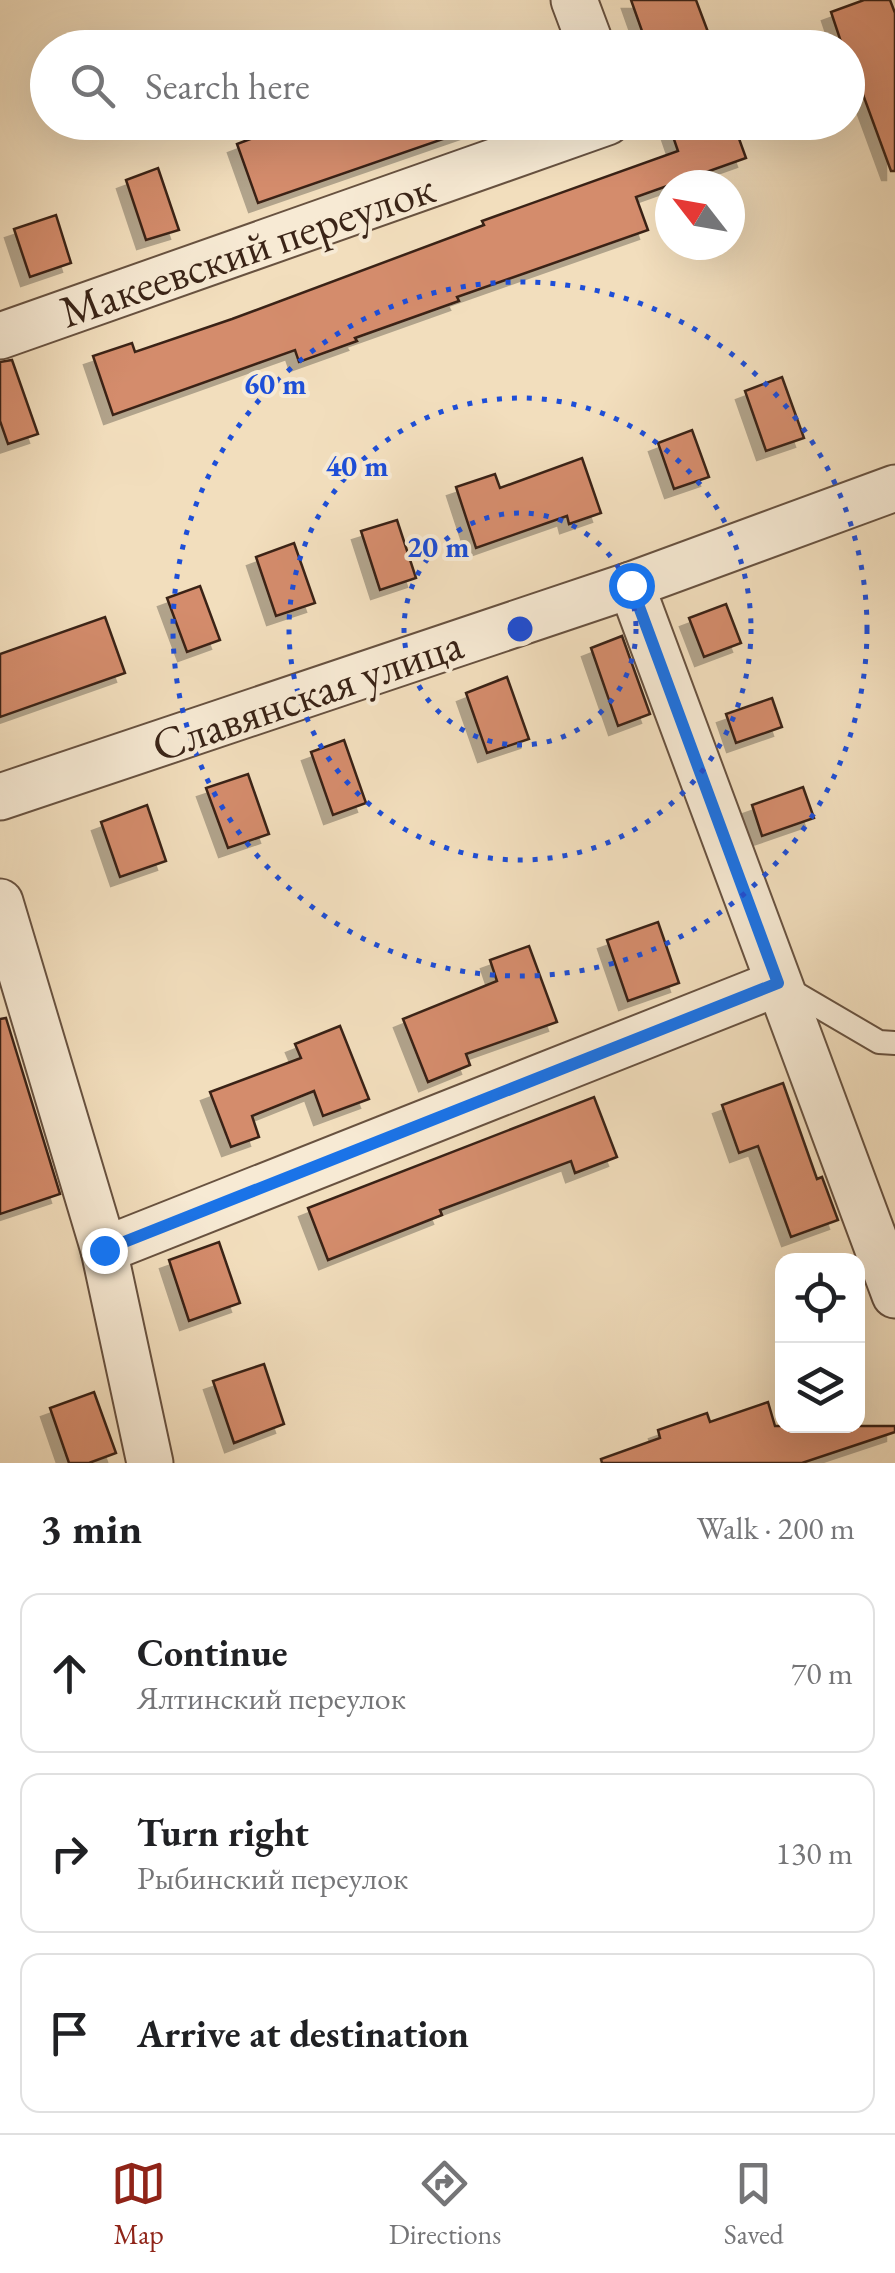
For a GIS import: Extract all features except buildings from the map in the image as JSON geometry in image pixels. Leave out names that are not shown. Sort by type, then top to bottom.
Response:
[{"type":"street","points":[[574,0],[585,30]]},
{"type":"street","name":"Макеевский переулок","points":[[0,336],[556,140]]},
{"type":"street","name":"Славянская улица","points":[[0,797],[631,585],[895,488]]},
{"type":"street","points":[[631,585],[895,1295]]},
{"type":"street","points":[[0,902],[104,1250],[150,1463]]},
{"type":"street","points":[[104,1250],[778,983]]},
{"type":"lane","points":[[778,983],[879,1042],[895,1043]]},
{"type":"route","points":[[104,1250],[778,983],[631,585]]}]
